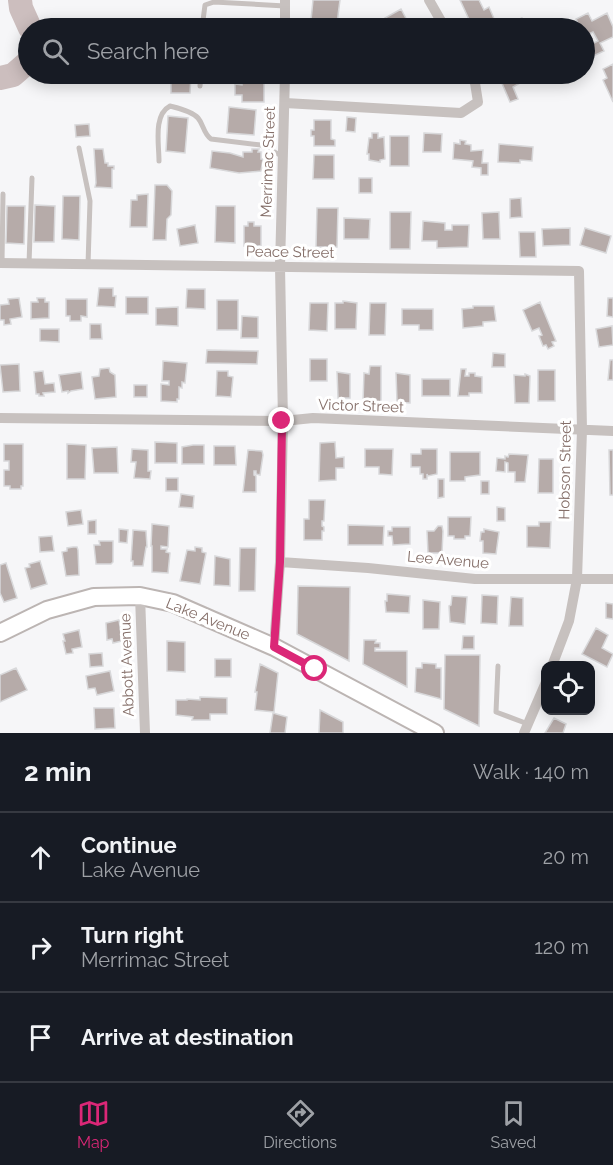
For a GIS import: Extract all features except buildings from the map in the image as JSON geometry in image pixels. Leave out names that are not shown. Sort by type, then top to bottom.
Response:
[{"type":"main road","name":"Lake Avenue","points":[[0,633],[47,610],[94,597],[140,596],[179,605],[274,647],[429,732]]},
{"type":"street","points":[[429,0],[439,18]]},
{"type":"street","name":"Merrimac Street","points":[[274,647],[280,562],[282,421],[280,267],[285,84]]},
{"type":"street","points":[[285,103],[461,113],[478,102],[475,84]]},
{"type":"street","name":"Peace Street","points":[[1,263],[579,272]]},
{"type":"street","name":"Hobson Street","points":[[554,661],[569,621],[577,579],[582,430],[579,272]]},
{"type":"street","name":"Victor Street","points":[[0,418],[282,421],[313,418],[613,431]]},
{"type":"street","name":"Lee Avenue","points":[[280,562],[475,579],[613,579]]},
{"type":"street","name":"Abbott Avenue","points":[[140,596],[145,733]]},
{"type":"street","points":[[526,729],[541,694]]},
{"type":"lane","points":[[203,18],[204,5],[214,3],[285,3]]},
{"type":"lane","points":[[159,161],[159,117],[170,106],[198,117],[205,134],[211,139],[261,146],[283,157]]},
{"type":"lane","points":[[79,147],[90,201],[88,265]]},
{"type":"lane","points":[[29,264],[32,178]]},
{"type":"lane","points":[[1,263],[3,194]]},
{"type":"lane","points":[[498,666],[496,712],[526,729]]},
{"type":"waterway","points":[[20,0],[26,18]]},
{"type":"waterway","points":[[0,78],[13,75],[18,71]]},
{"type":"route","points":[[282,421],[280,562],[274,647],[315,669]]}]
